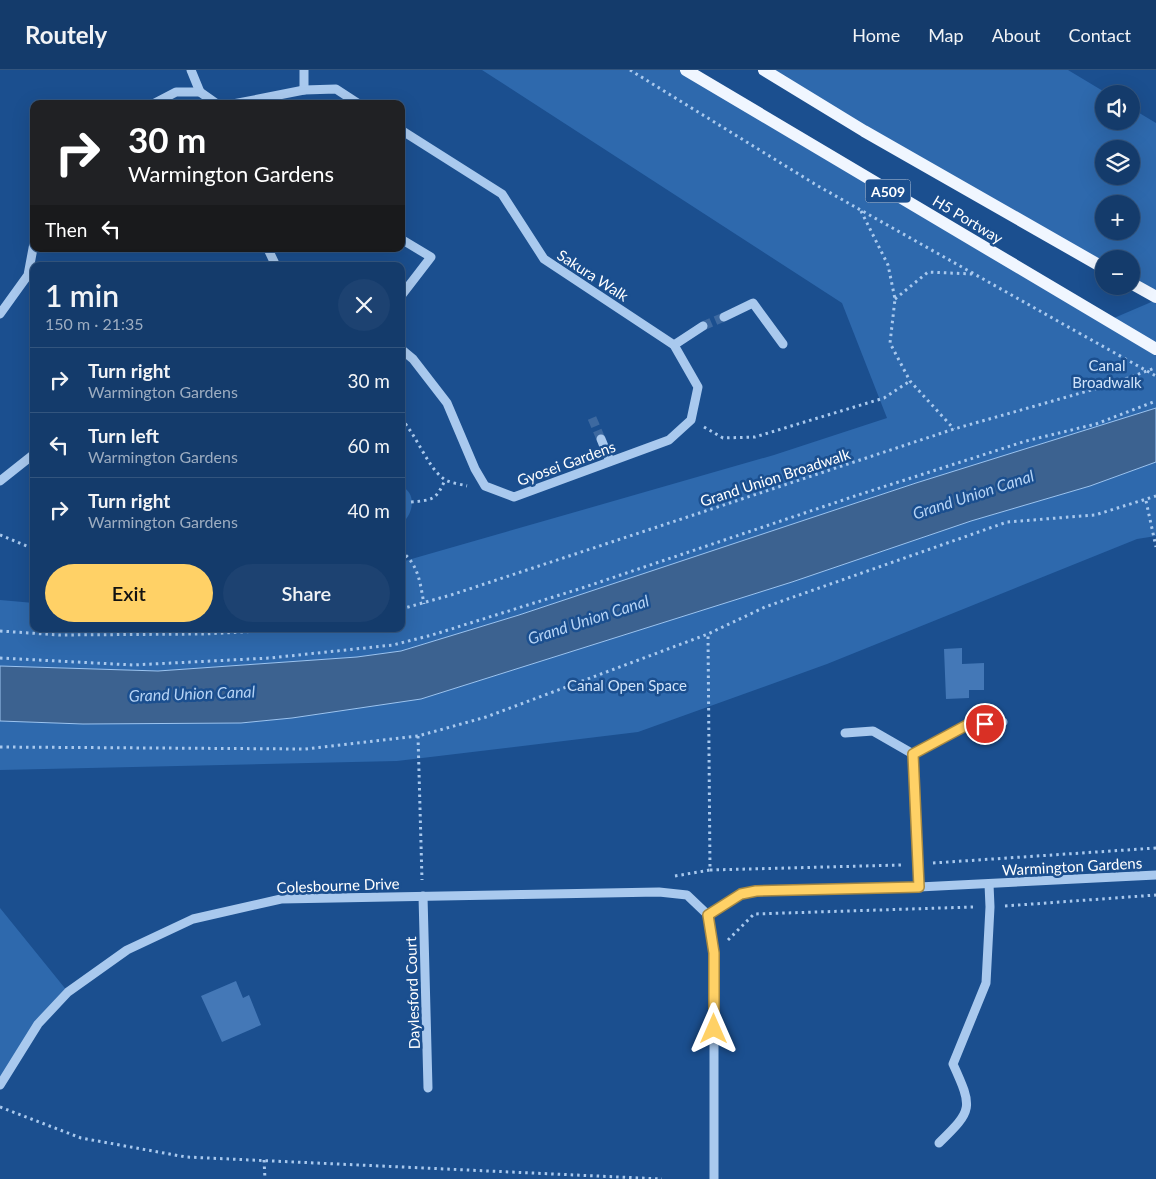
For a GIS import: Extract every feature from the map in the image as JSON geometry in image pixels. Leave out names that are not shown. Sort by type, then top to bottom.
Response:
[{"type":"main road","name":"H5 Portway","points":[[686,70],[1156,349]]},
{"type":"main road","name":"H5 Portway","points":[[764,70],[864,131],[1095,263]]},
{"type":"main road","points":[[1140,288],[1156,298]]},
{"type":"street","points":[[191,70],[200,92],[211,100]]},
{"type":"street","points":[[304,70],[304,90]]},
{"type":"street","points":[[253,100],[304,90],[336,89],[353,100]]},
{"type":"street","points":[[161,100],[176,92],[200,92]]},
{"type":"street","name":"Sakura Walk","points":[[405,133],[502,194],[544,259],[674,344],[698,387],[691,420]]},
{"type":"street","points":[[405,241],[430,257],[405,291]]},
{"type":"street","points":[[0,314],[28,275],[30,264]]},
{"type":"street","points":[[724,317],[754,303],[782,344]]},
{"type":"street","points":[[674,344],[703,326]]},
{"type":"street","points":[[405,352],[413,359],[446,403],[475,469],[485,486]]},
{"type":"street","name":"Gyosei Gardens","points":[[485,486],[514,497],[669,440],[691,420]]},
{"type":"street","points":[[601,439],[610,462]]},
{"type":"street","points":[[0,481],[30,457]]},
{"type":"street","points":[[913,754],[967,725],[1002,722]]},
{"type":"street","points":[[845,733],[873,731],[913,754]]},
{"type":"street","points":[[913,754],[919,887]]},
{"type":"street","name":"Warmington Gardens","points":[[708,915],[741,894],[756,891],[919,887],[1156,875]]},
{"type":"street","name":"Warmington Gardens","points":[[938,1143],[965,1115],[968,1102],[967,1094],[953,1064],[986,983],[990,907],[989,884]]},
{"type":"street","name":"Colesbourne Drive","points":[[0,1085],[38,1024],[68,992],[127,950],[193,919],[281,899],[658,892],[687,894],[708,915]]},
{"type":"street","name":"Daylesford Court","points":[[423,896],[428,1088]]},
{"type":"street","points":[[708,915],[714,953],[714,1179]]},
{"type":"path","points":[[630,70],[861,211],[1156,376]]},
{"type":"path","points":[[861,211],[888,265],[895,300],[890,343],[910,381],[954,429]]},
{"type":"path","points":[[895,300],[928,272],[973,274]]},
{"type":"path","name":"Grand Union Broadwalk","points":[[405,608],[424,604],[954,429],[1109,385],[1156,368]]},
{"type":"path","points":[[691,420],[723,438],[755,437],[884,398],[910,381]]},
{"type":"path","points":[[0,658],[133,665],[270,658],[393,645],[506,612],[1026,442],[1096,424],[1156,401]]},
{"type":"path","points":[[405,424],[416,437],[434,469],[445,480],[466,486],[485,486]]},
{"type":"path","points":[[411,502],[428,500],[438,496],[445,480]]},
{"type":"path","points":[[0,747],[305,749],[418,736],[486,717],[708,634],[765,607],[1007,522],[1095,516],[1156,496]]},
{"type":"path","points":[[1146,500],[1156,546]]},
{"type":"path","points":[[0,535],[30,547]]},
{"type":"path","points":[[405,554],[418,571],[424,604]]},
{"type":"path","points":[[0,631],[60,635],[192,632]]},
{"type":"path","points":[[658,892],[658,879],[710,870],[708,634]]},
{"type":"path","points":[[418,736],[423,896]]},
{"type":"path","points":[[714,953],[754,914],[990,907],[1156,895]]},
{"type":"path","points":[[0,1107],[82,1138],[186,1157],[662,1179]]},
{"type":"path","points":[[264,1160],[265,1179]]},
{"type":"green space","name":"Canal Broadwalk","points":[[482,70],[686,70],[1107,321],[1156,300],[1156,408],[916,483],[519,615],[401,651],[357,657],[158,671],[0,666],[0,600],[30,603],[30,632],[405,632],[405,561],[774,455],[887,418],[842,303]]},
{"type":"green space","points":[[764,70],[1068,70],[1095,86],[1095,130],[1140,130],[1140,113],[1156,123],[1156,297],[1140,288],[1140,250],[1095,250],[1095,263]]},
{"type":"green space","name":"Canal Open Space","points":[[1156,462],[1156,536],[1137,539],[827,664],[638,732],[397,761],[0,770],[0,721],[83,724],[241,723],[292,718],[421,699],[792,582],[971,521],[1090,486]]},
{"type":"green space","points":[[405,488],[410,493],[412,504],[409,515],[405,520]]},
{"type":"green space","points":[[0,908],[68,992],[38,1024],[0,1085]]},
{"type":"water","name":"Grand Union Canal","points":[[1156,408],[1156,462],[1090,486],[971,521],[792,582],[421,699],[292,718],[241,723],[83,724],[0,721],[0,666],[158,671],[357,657],[401,651],[519,615],[916,483]]},
{"type":"building","points":[[962,648],[962,664],[984,663],[984,690],[969,690],[969,698],[946,699],[944,649]]},
{"type":"building","points":[[236,981],[243,998],[249,995],[261,1025],[222,1042],[201,996]]},
{"type":"tunnel","points":[[703,326],[724,317]]},
{"type":"tunnel","points":[[592,418],[601,439]]},
{"type":"route","points":[[714,1029],[714,953],[708,915],[741,894],[756,891],[919,887],[913,754],[967,725],[985,724]]}]
